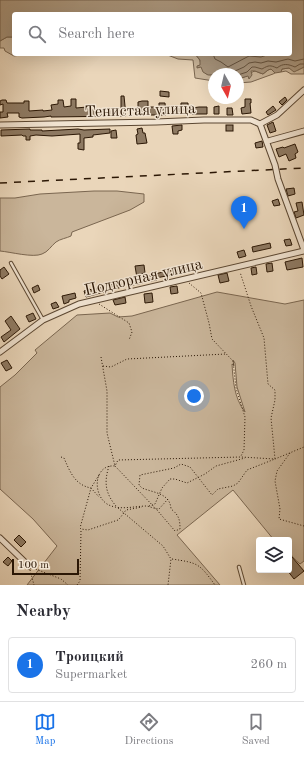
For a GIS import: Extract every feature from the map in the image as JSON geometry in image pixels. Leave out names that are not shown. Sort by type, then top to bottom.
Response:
[{"type":"street","points":[[304,90],[277,115],[260,124],[268,142],[275,165],[276,180],[304,251]]},
{"type":"street","name":"Тенистая улица","points":[[0,124],[252,120],[260,124]]},
{"type":"street","points":[[268,142],[304,132]]},
{"type":"street","name":"Подгорная улица","points":[[0,352],[43,320],[79,304],[304,251]]},
{"type":"street","points":[[0,538],[29,566]]},
{"type":"lane","points":[[11,264],[43,320]]},
{"type":"lane","points":[[239,567],[244,585]]},
{"type":"path","points":[[239,267],[251,306],[264,338],[268,384],[274,390],[275,400],[271,418],[275,459]]},
{"type":"path","points":[[184,279],[201,293],[212,339],[233,361],[236,388],[244,417],[244,450],[240,457]]},
{"type":"path","points":[[94,301],[129,323],[132,332],[129,340]]},
{"type":"path","points":[[103,366],[110,367],[127,359],[226,354]]},
{"type":"path","points":[[101,357],[107,391],[107,434],[115,466],[175,531],[180,529],[180,518],[176,512],[171,509],[171,503],[168,498],[142,488],[139,485],[140,475],[174,468],[182,464],[190,467],[212,495],[218,489],[233,486],[238,483],[247,470],[304,447]]},
{"type":"path","points":[[290,453],[277,471],[275,481],[280,509],[279,519],[304,526]]},
{"type":"path","points":[[61,457],[64,458],[77,482],[91,488],[109,505],[117,507],[149,506],[157,510]]},
{"type":"path","points":[[115,466],[118,460],[240,457],[275,459]]},
{"type":"path","points":[[81,529],[88,530],[118,520],[126,510],[155,504],[162,488],[170,479],[188,483],[216,466],[247,457]]},
{"type":"path","points":[[109,466],[106,484],[109,498],[123,514],[158,541],[171,559],[168,585]]},
{"type":"path","points":[[77,585],[80,581],[81,519],[91,488],[100,473],[104,468],[115,466]]},
{"type":"path","points":[[100,473],[97,481],[98,493],[101,498]]},
{"type":"path","points":[[157,510],[159,510],[168,498]]},
{"type":"path","points":[[171,559],[195,563],[208,576],[214,585]]},
{"type":"path","points":[[29,566],[34,585]]},
{"type":"path","points":[[29,566],[61,579],[68,585]]},
{"type":"shaded area","points":[[7,37],[12,37],[12,55],[5,51],[4,48],[0,48],[0,41]]},
{"type":"shaded area","points":[[170,56],[197,56],[201,62],[204,72],[208,74],[208,80],[195,78],[193,60],[178,59]]},
{"type":"shaded area","points":[[304,67],[304,74],[291,74],[286,71],[281,72],[282,69],[289,68],[298,70]]},
{"type":"shaded area","points":[[271,69],[275,73],[251,82],[244,83],[244,77],[254,71],[263,74]]},
{"type":"shaded area","points":[[94,191],[117,191],[144,194],[144,202],[130,210],[72,232],[71,236],[58,241],[42,254],[28,255],[0,251],[0,198]]},
{"type":"shaded area","points":[[217,292],[285,304],[304,300],[304,561],[300,564],[292,555],[292,537],[272,537],[233,490],[177,535],[220,585],[27,585],[57,546],[33,519],[0,489],[0,387],[15,375],[37,353],[35,350],[77,315],[110,313],[118,317],[132,316]],"holes":[[[233,360],[235,363],[237,387],[245,412],[236,395],[233,376]]]},
{"type":"water","points":[[0,0],[304,0],[304,67],[294,72],[289,68],[282,69],[281,72],[275,73],[271,69],[263,74],[251,71],[252,75],[249,79],[248,76],[244,77],[244,68],[208,68],[208,75],[203,72],[201,67],[197,68],[197,66],[200,65],[200,60],[197,56],[292,56],[292,12],[12,12],[12,37],[7,37],[0,41]]},
{"type":"building","points":[[160,91],[169,92],[169,97],[160,96]]},
{"type":"building","points":[[121,96],[124,96],[126,116],[51,116],[22,118],[19,117],[19,113],[7,113],[8,117],[0,118],[0,112],[3,112],[3,104],[0,105],[0,101],[2,100],[6,100],[7,103],[24,103],[24,101],[29,101],[29,111],[52,110],[51,105],[58,104],[58,100],[63,100],[64,107],[71,106],[71,99],[76,99],[76,108],[87,107],[88,110],[104,110],[121,109]]},
{"type":"building","points":[[285,97],[287,100],[282,105],[279,102]]},
{"type":"building","points":[[245,99],[251,99],[251,113],[242,114],[241,108],[245,107]]},
{"type":"building","points":[[148,101],[148,107],[159,107],[159,103],[165,103],[166,115],[138,115],[138,102]]},
{"type":"building","points":[[181,103],[188,103],[188,110],[181,110],[181,114],[174,114],[174,107],[181,107]]},
{"type":"building","points":[[219,106],[219,114],[214,114],[214,107]]},
{"type":"building","points":[[273,106],[276,110],[268,115],[266,112]]},
{"type":"building","points":[[207,107],[207,114],[192,114],[192,108]]},
{"type":"building","points":[[227,108],[232,108],[233,115],[227,115]]},
{"type":"building","points":[[273,122],[276,131],[270,133],[267,125]]},
{"type":"building","points":[[182,125],[182,130],[178,131],[178,134],[173,134],[172,126]]},
{"type":"building","points":[[226,125],[233,125],[233,131],[226,131]]},
{"type":"building","points":[[142,128],[143,133],[145,133],[147,143],[137,144],[137,129]]},
{"type":"building","points":[[30,129],[42,131],[110,129],[110,133],[93,135],[93,137],[84,138],[84,150],[78,149],[80,134],[52,136],[36,135],[30,136],[30,140],[26,140],[26,136],[22,135],[1,136],[1,130]]},
{"type":"building","points":[[116,130],[117,138],[111,138],[111,131]]},
{"type":"building","points":[[262,141],[263,147],[256,148],[255,143]]},
{"type":"building","points":[[295,144],[298,152],[295,154],[296,158],[289,161],[286,154],[279,157],[276,149]]},
{"type":"building","points":[[294,188],[295,194],[288,196],[286,189]]},
{"type":"building","points":[[278,199],[280,205],[274,206],[272,201]]},
{"type":"building","points":[[302,202],[304,215],[296,218],[294,212],[298,211],[296,203]]},
{"type":"building","points":[[290,239],[292,245],[286,246],[284,240]]},
{"type":"building","points":[[270,243],[271,248],[253,252],[252,247]]},
{"type":"building","points":[[244,250],[246,256],[239,258],[237,252]]},
{"type":"building","points":[[302,258],[303,267],[287,270],[285,262]]},
{"type":"building","points":[[272,263],[273,271],[267,272],[266,264]]},
{"type":"building","points":[[189,264],[191,271],[156,278],[157,280],[151,281],[150,275]]},
{"type":"building","points":[[144,265],[145,273],[140,274],[143,283],[128,286],[127,280],[137,278],[135,266]]},
{"type":"building","points":[[4,267],[9,274],[2,279],[0,276],[0,270]]},
{"type":"building","points":[[256,267],[257,274],[252,275],[251,268]]},
{"type":"building","points":[[227,273],[229,281],[220,283],[218,275]]},
{"type":"building","points":[[120,282],[122,287],[86,297],[84,291]]},
{"type":"building","points":[[38,285],[40,290],[34,293],[32,288]]},
{"type":"building","points":[[177,286],[178,293],[171,294],[170,287]]},
{"type":"building","points":[[75,293],[76,298],[69,300],[69,302],[64,304],[62,296]]},
{"type":"building","points":[[152,293],[153,302],[145,303],[144,294]]},
{"type":"building","points":[[125,297],[126,303],[115,305],[113,300]]},
{"type":"building","points":[[56,302],[59,307],[53,309],[51,304]]},
{"type":"building","points":[[33,313],[36,319],[29,322],[26,316]]},
{"type":"building","points":[[11,316],[20,329],[4,342],[1,337],[11,330],[5,321]]},
{"type":"building","points":[[7,360],[12,368],[6,371],[1,363]]},
{"type":"building","points":[[19,535],[26,542],[21,547],[14,540]]},
{"type":"building","points":[[8,557],[12,561],[8,566],[3,562]]},
{"type":"building","points":[[292,557],[304,571],[294,579],[289,573],[292,573]]},
{"type":"railway","points":[[0,183],[304,168]]},
{"type":"place","name":"Троицкий","points":[[244,229]]}]
